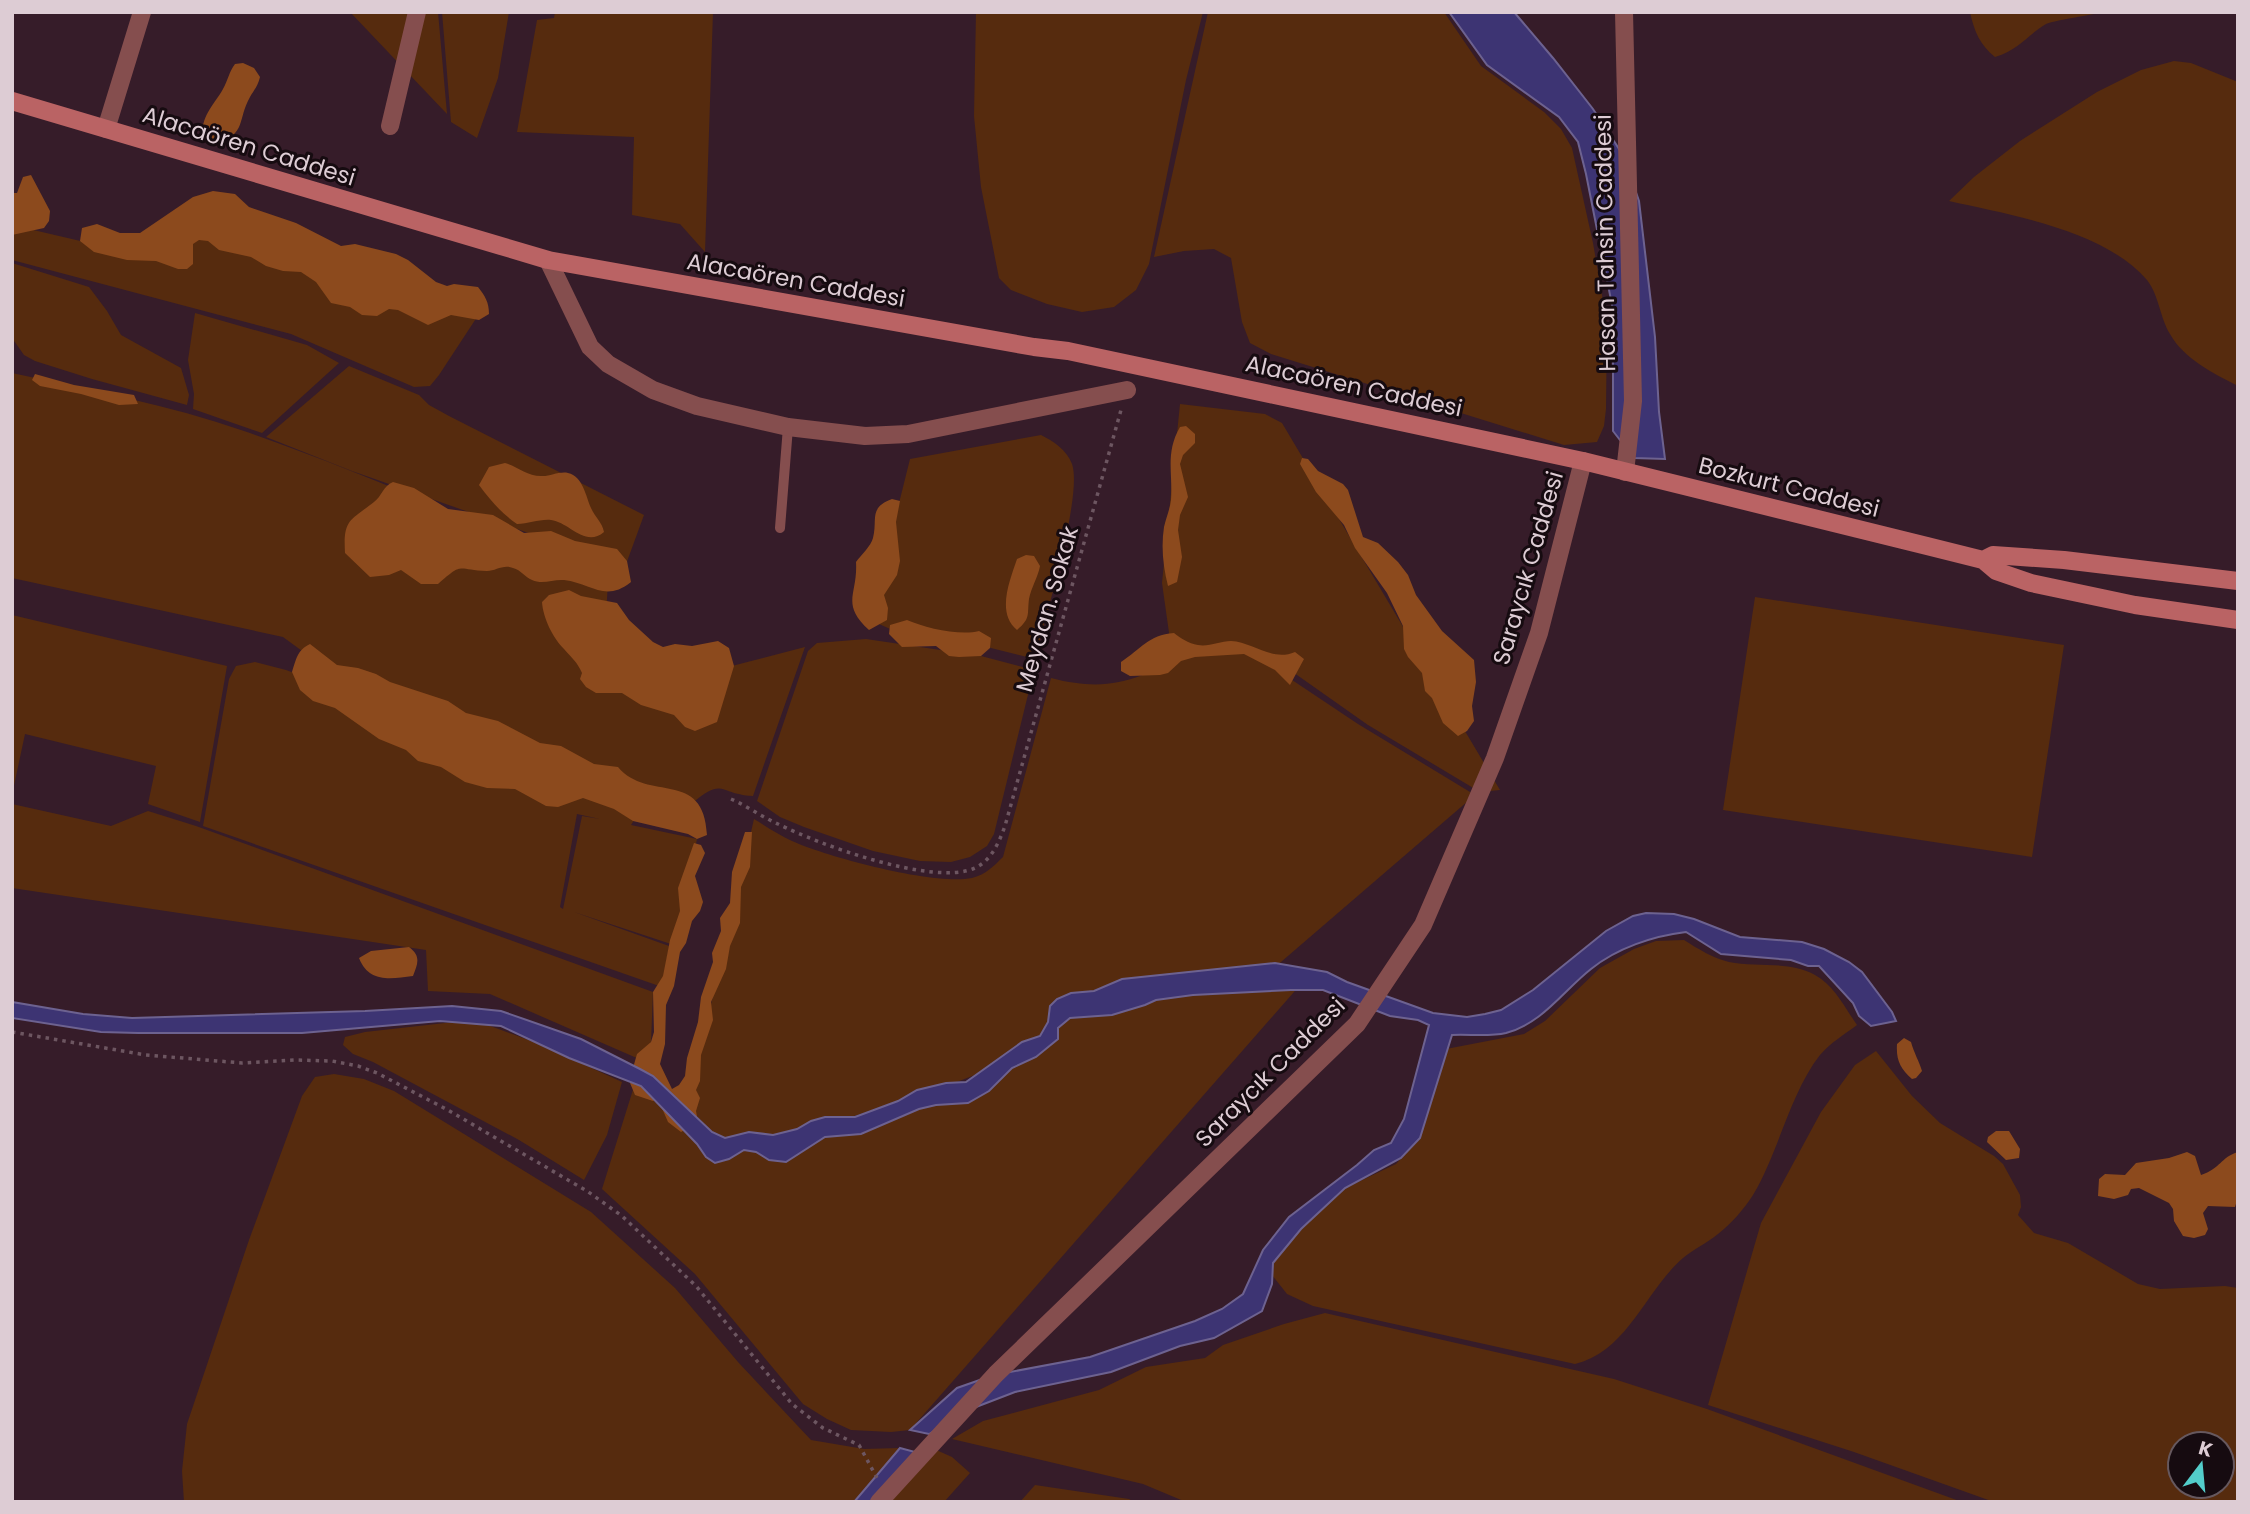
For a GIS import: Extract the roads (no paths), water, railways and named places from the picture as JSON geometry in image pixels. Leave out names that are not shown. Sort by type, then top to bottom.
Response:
[{"type":"street","points":[[106,129],[142,12]]},
{"type":"street","points":[[390,126],[417,12]]},
{"type":"street","name":"Hasan Tahsin Caddesi","points":[[1624,12],[1633,401],[1625,472]]},
{"type":"street","name":"Alacaören Caddesi","points":[[12,101],[548,260],[1068,351],[1583,461]]},
{"type":"street","points":[[548,260],[590,347],[608,364],[653,390],[697,406],[788,427],[865,436],[908,434],[1127,390]]},
{"type":"street","name":"Bozkurt Caddesi","points":[[1583,461],[1983,560],[1996,571],[2031,583],[2135,605],[2238,620]]},
{"type":"street","name":"Saraycık Caddesi","points":[[882,1499],[996,1374],[1357,1024],[1423,925],[1495,758],[1539,633],[1583,461]]},
{"type":"street","name":"Bozkurt Caddesi","points":[[1983,560],[1993,555],[2064,560],[2238,581]]},
{"type":"lane","points":[[780,528],[788,427]]}]
